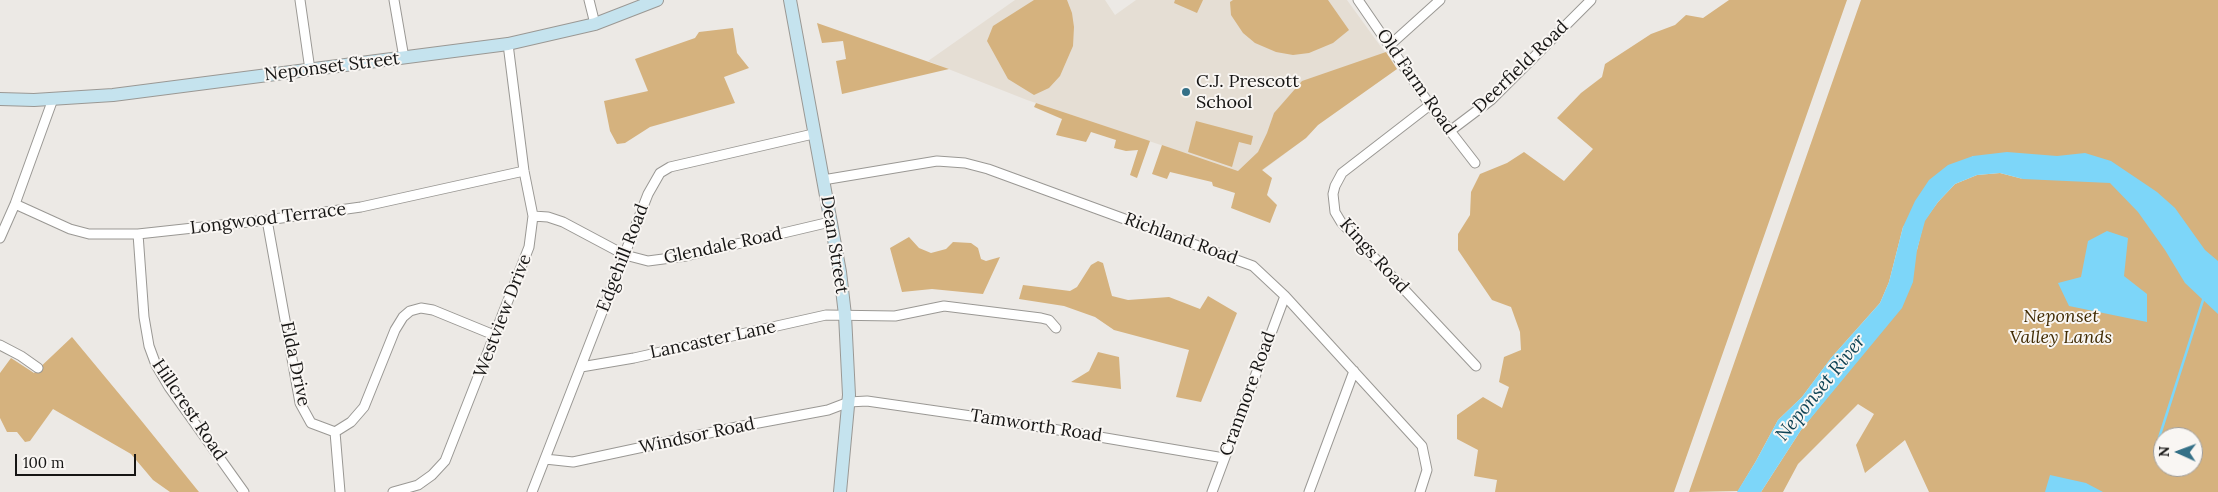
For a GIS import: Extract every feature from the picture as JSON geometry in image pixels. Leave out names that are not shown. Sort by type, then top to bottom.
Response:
[{"type":"main road","name":"Neponset Street","points":[[0,99],[53,99],[113,95],[508,44],[595,24],[657,0]]},
{"type":"main road","name":"Dean Street","points":[[790,0],[813,134],[823,180],[844,315],[848,402],[840,492]]},
{"type":"street","points":[[300,0],[310,70]]},
{"type":"street","points":[[394,0],[404,58]]},
{"type":"street","points":[[588,0],[595,24]]},
{"type":"street","name":"Old Farm Road","points":[[1358,0],[1430,105],[1475,163]]},
{"type":"street","points":[[1390,45],[1440,0]]},
{"type":"street","name":"Deerfield Road","points":[[1450,131],[1491,100],[1591,0]]},
{"type":"street","name":"Westview Drive","points":[[393,492],[418,485],[432,475],[445,461],[530,247],[533,216],[524,171],[508,44]]},
{"type":"street","points":[[0,238],[53,99]]},
{"type":"street","name":"Kings Road","points":[[1430,105],[1342,173],[1333,194],[1335,212],[1342,222],[1476,366]]},
{"type":"street","name":"Edgehill Road","points":[[532,492],[648,194],[660,172],[670,167],[813,134]]},
{"type":"street","name":"Richland Road","points":[[823,180],[937,161],[965,163],[988,169],[1254,266],[1285,296],[1422,446],[1427,470],[1420,492]]},
{"type":"street","name":"Longwood Terrace","points":[[14,204],[70,229],[89,234],[138,234],[267,220],[360,207],[524,171]]},
{"type":"street","name":"Glendale Road","points":[[533,216],[548,217],[563,222],[625,255],[648,261],[686,256],[830,222]]},
{"type":"street","name":"Elda Drive","points":[[267,220],[300,403],[311,423],[335,432]]},
{"type":"street","name":"Hillcrest Road","points":[[138,234],[144,317],[149,346],[156,365],[169,387],[244,492]]},
{"type":"street","name":"Cranmore Road","points":[[1212,492],[1285,296]]},
{"type":"street","name":"Lancaster Lane","points":[[581,367],[634,358],[826,316],[895,316],[944,306],[1041,318],[1049,320],[1056,328]]},
{"type":"street","points":[[340,492],[335,432],[351,422],[364,407],[395,330],[403,317],[410,311],[421,308],[433,310],[494,335]]},
{"type":"street","points":[[0,345],[38,368]]},
{"type":"street","points":[[1309,492],[1354,371]]},
{"type":"street","name":"Tamworth Road","points":[[848,402],[868,401],[917,407],[1224,458]]},
{"type":"street","name":"Windsor Road","points":[[545,459],[573,462],[737,427],[828,410],[848,402]]},
{"type":"shaded area","name":"C.J. Prescott School","points":[[1015,0],[1105,0],[1115,15],[1136,0],[1347,0],[1397,69],[1318,125],[1306,138],[1247,182],[1238,171],[1027,100],[928,61]]},
{"type":"green space","points":[[1034,0],[1067,0],[1072,13],[1074,27],[1073,46],[1060,76],[1049,88],[1034,95],[1008,79],[987,41],[993,26]]},
{"type":"green space","points":[[1175,0],[1203,0],[1197,13],[1174,3]]},
{"type":"green space","points":[[1233,0],[1328,0],[1349,30],[1333,43],[1309,53],[1293,55],[1276,52],[1255,43],[1243,33],[1231,15],[1230,2]]},
{"type":"green space","points":[[1729,0],[1847,0],[1674,492],[1495,492],[1497,480],[1474,476],[1478,450],[1457,439],[1457,415],[1483,397],[1502,408],[1509,387],[1499,382],[1504,357],[1521,350],[1520,332],[1511,307],[1492,300],[1458,250],[1458,234],[1470,215],[1471,192],[1480,174],[1507,163],[1524,152],[1564,181],[1593,149],[1557,118],[1581,93],[1602,77],[1605,64],[1651,34],[1675,25],[1686,15],[1703,18]]},
{"type":"green space","name":"Neponset Valley Lands","points":[[1861,0],[2218,0],[2218,492],[1929,492],[1905,440],[1865,473],[1856,445],[1874,414],[1858,404],[1798,464],[1783,492],[1761,492],[1801,430],[1850,369],[1917,250],[1924,221],[1938,202],[1955,184],[1977,175],[2000,173],[2023,179],[1973,156],[1903,227],[1889,282],[1880,303],[1831,358],[1802,397],[1778,420],[1738,491],[1689,492]]},
{"type":"green space","points":[[817,23],[949,69],[842,94],[836,61],[846,59],[843,41],[822,43]]},
{"type":"green space","points":[[733,28],[737,53],[749,68],[724,77],[735,103],[650,127],[625,143],[617,144],[610,131],[604,101],[648,91],[635,59],[695,38],[699,32]]},
{"type":"green space","points":[[1386,52],[1397,69],[1318,125],[1306,138],[1262,170],[1272,178],[1267,195],[1277,205],[1270,223],[1231,208],[1235,193],[1213,186],[1212,182],[1170,172],[1167,179],[1152,174],[1162,145],[1238,171],[1258,152],[1274,113],[1302,81]]},
{"type":"green space","points":[[1036,103],[1150,141],[1137,178],[1130,175],[1138,150],[1126,151],[1114,148],[1116,140],[1091,132],[1086,142],[1056,135],[1062,119],[1034,107]]},
{"type":"green space","points":[[1196,121],[1253,136],[1251,145],[1239,142],[1232,167],[1188,152]]},
{"type":"green space","points":[[909,237],[919,248],[931,253],[946,249],[953,242],[971,243],[978,248],[981,259],[986,261],[1000,257],[983,294],[932,289],[902,292],[890,248]]},
{"type":"green space","points":[[1098,261],[1103,263],[1112,296],[1128,300],[1169,297],[1200,309],[1208,296],[1237,313],[1201,402],[1176,397],[1189,350],[1114,330],[1095,317],[1064,306],[1019,299],[1023,285],[1070,291],[1077,287],[1091,265]]},
{"type":"green space","points":[[72,337],[199,492],[170,492],[153,480],[131,454],[53,409],[30,441],[25,442],[17,432],[7,432],[0,418],[0,373],[11,358],[34,373]]},
{"type":"green space","points":[[1098,352],[1119,357],[1121,389],[1071,382],[1089,371]]},
{"type":"water","name":"Neponset River","points":[[2007,152],[2057,156],[2085,153],[2111,161],[2157,192],[2175,208],[2205,250],[2218,261],[2218,314],[2185,283],[2165,250],[2138,212],[2110,183],[2023,179],[2000,173],[1977,175],[1955,184],[1938,202],[1925,221],[1917,250],[1913,282],[1902,308],[1801,430],[1761,492],[1737,492],[1778,420],[1802,397],[1831,358],[1880,303],[1889,282],[1903,227],[1915,201],[1929,180],[1948,165],[1973,156]]},
{"type":"water","points":[[2107,231],[2128,238],[2124,276],[2147,294],[2147,322],[2069,306],[2058,283],[2081,277],[2088,241]]},
{"type":"water","points":[[2050,475],[2086,483],[2103,492],[2045,492]]},
{"type":"waterway","points":[[2163,427],[2204,297]]},
{"type":"place","name":"C.J. Prescott School","points":[[1186,92]]}]
